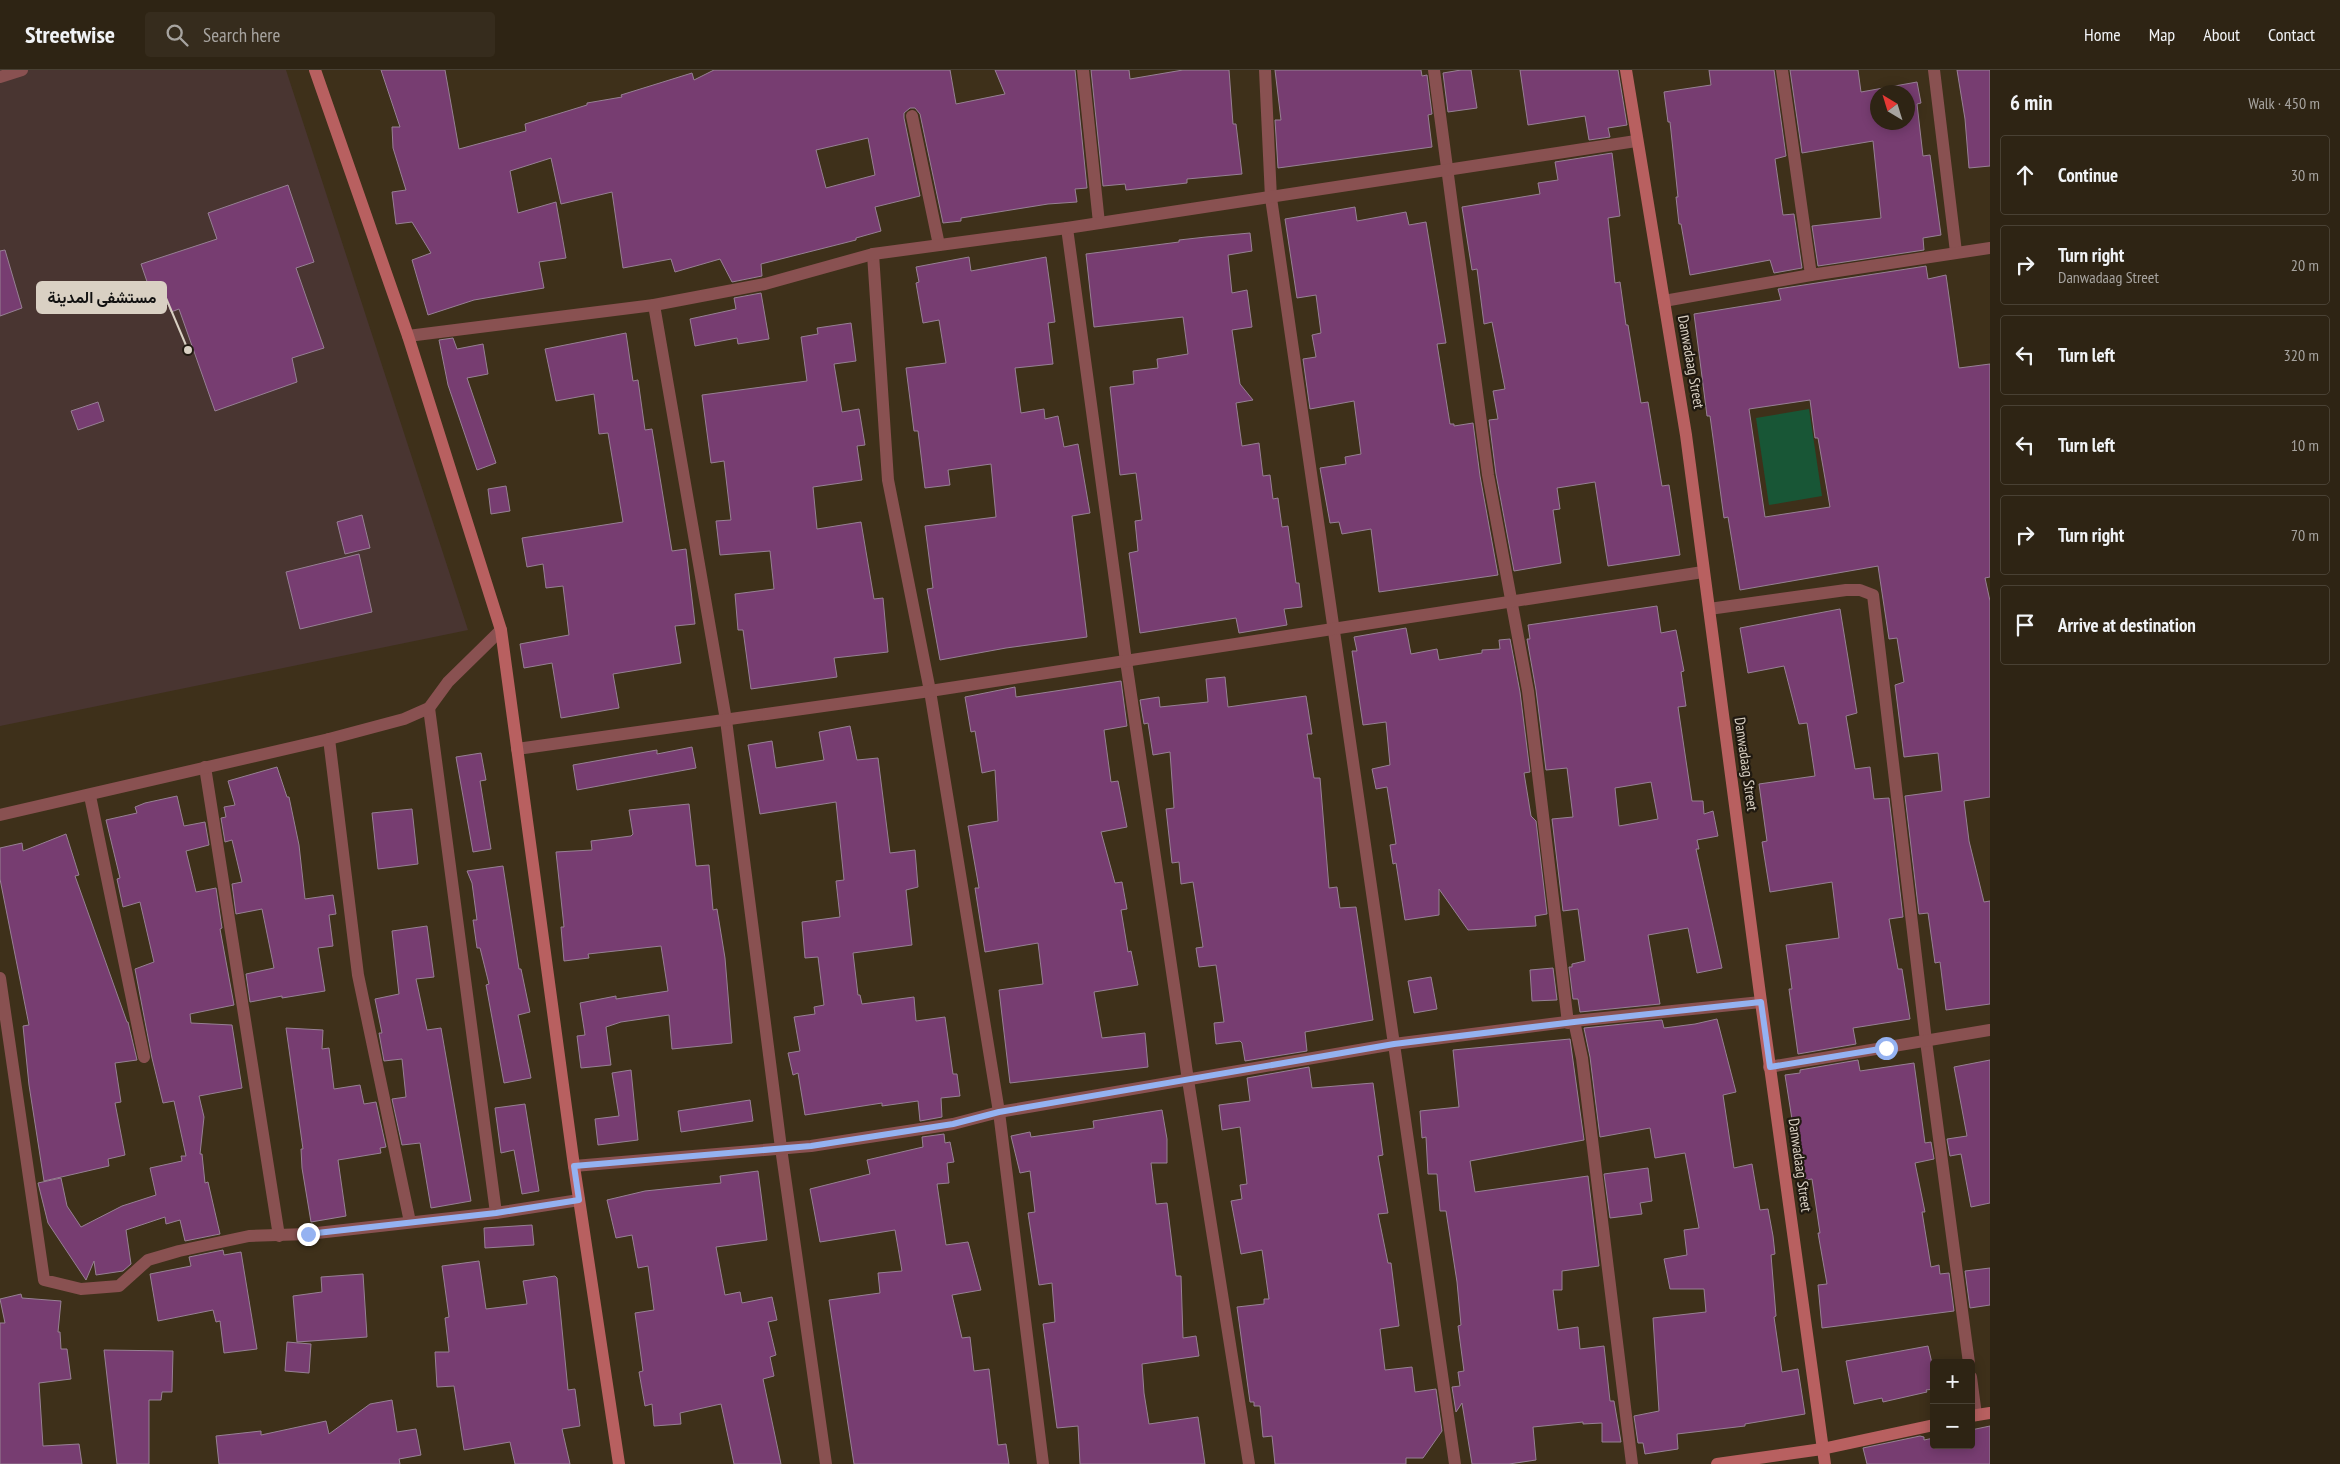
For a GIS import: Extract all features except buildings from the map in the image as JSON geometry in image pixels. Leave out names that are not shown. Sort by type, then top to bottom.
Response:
[{"type":"street","points":[[0,77],[22,70]]},
{"type":"street","points":[[315,70],[408,336],[501,630],[574,1166],[619,1464]]},
{"type":"street","points":[[1083,70],[1099,223]]},
{"type":"street","points":[[1265,70],[1271,198],[1455,1464]]},
{"type":"street","points":[[1434,70],[1488,475],[1528,691],[1571,1022],[1582,1058],[1632,1464]]},
{"type":"street","name":"Danwadaag Street","points":[[1626,70],[1636,141],[1686,435],[1761,1002],[1825,1464]]},
{"type":"street","points":[[1782,70],[1811,274]]},
{"type":"street","points":[[1934,70],[1956,252]]},
{"type":"street","points":[[912,116],[939,245]]},
{"type":"street","points":[[408,336],[654,306],[765,284],[873,254],[1271,198],[1636,141]]},
{"type":"street","points":[[1067,228],[1126,661],[1188,1080],[1249,1464]]},
{"type":"street","points":[[1664,301],[1811,274],[1990,248]]},
{"type":"street","points":[[873,254],[888,480],[930,691],[999,1112],[1043,1464]]},
{"type":"street","points":[[654,306],[726,720],[781,1148],[826,1464]]},
{"type":"street","points":[[516,750],[930,691],[1703,572]]},
{"type":"street","points":[[1709,609],[1846,590],[1860,590],[1873,595],[1926,1041],[1968,1359]]},
{"type":"street","points":[[0,815],[90,796],[205,767],[329,739],[404,719],[430,708],[448,682],[501,630]]},
{"type":"street","points":[[430,708],[496,1213]]},
{"type":"street","points":[[329,739],[358,975],[410,1222]]},
{"type":"street","points":[[205,767],[279,1236]]},
{"type":"street","points":[[90,796],[144,1057]]},
{"type":"street","points":[[0,978],[44,1280],[81,1289],[119,1286],[148,1260],[179,1251],[249,1236],[308,1234],[496,1213],[579,1200]]},
{"type":"street","points":[[574,1166],[811,1146],[953,1124],[999,1112],[1394,1044],[1571,1022],[1761,1002]]},
{"type":"street","points":[[1770,1067],[1990,1030]]},
{"type":"street","points":[[1975,1416],[1990,1413]]},
{"type":"street","points":[[1717,1464],[1822,1449],[1930,1426]]},
{"type":"shaded area","points":[[0,70],[286,70],[468,630],[0,726]]},
{"type":"green space","points":[[1809,409],[1822,496],[1769,505],[1756,418]]},
{"type":"place","name":"مستشفى المدينة","points":[[188,350]]},
{"type":"route","points":[[308,1234],[496,1213],[579,1200],[574,1166],[811,1146],[953,1124],[999,1112],[1394,1044],[1632,1015],[1761,1002],[1770,1067],[1886,1048]]}]
